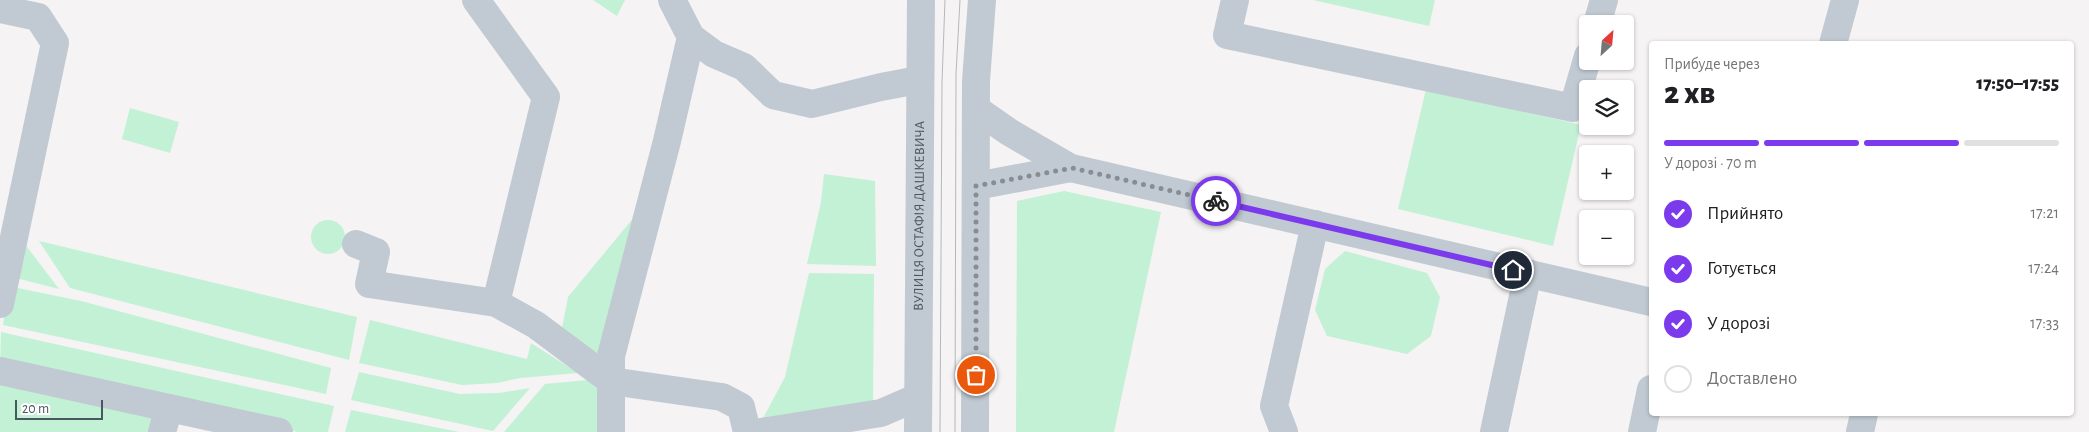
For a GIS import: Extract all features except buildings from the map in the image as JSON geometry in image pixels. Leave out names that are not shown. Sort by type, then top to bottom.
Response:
[{"type":"street","points":[[476,0],[546,97],[496,303]]},
{"type":"street","points":[[672,0],[691,37],[714,54],[744,66],[773,95],[812,104],[880,86],[913,81],[920,75]]},
{"type":"street","name":"ВУЛИЦЯ ОСТАФІЯ ДАШКЕВИЧА","points":[[918,432],[922,0]]},
{"type":"street","points":[[976,432],[976,81],[982,0]]},
{"type":"street","points":[[1235,0],[1227,35],[1573,108],[1584,70]]},
{"type":"street","points":[[1600,15],[1604,0]]},
{"type":"street","points":[[1834,41],[1845,0]]},
{"type":"street","points":[[0,9],[38,18],[55,43],[0,304]]},
{"type":"street","points":[[611,432],[611,356],[667,141],[691,37]]},
{"type":"street","points":[[976,109],[1008,132],[1072,168],[1649,302]]},
{"type":"street","points":[[976,186],[1072,168]]},
{"type":"street","points":[[1284,432],[1274,406],[1315,224]]},
{"type":"street","points":[[356,244],[376,252],[369,284],[496,303],[536,325],[611,380],[722,398],[741,407],[747,432]]},
{"type":"street","points":[[1494,432],[1528,274]]},
{"type":"street","points":[[0,371],[166,420],[279,432]]},
{"type":"street","points":[[761,432],[880,413],[918,397]]},
{"type":"street","points":[[1642,432],[1649,399]]},
{"type":"street","points":[[1860,432],[1864,416]]},
{"type":"green space","points":[[593,0],[625,0],[617,16]]},
{"type":"green space","points":[[1313,0],[1435,0],[1429,26]]},
{"type":"green space","points":[[1426,89],[1579,125],[1579,134],[1553,246],[1398,209]]},
{"type":"green space","points":[[130,108],[179,122],[170,153],[122,139]]},
{"type":"green space","points":[[824,174],[875,181],[876,266],[807,264],[821,202]]},
{"type":"green space","points":[[1064,191],[1161,212],[1114,432],[1016,432],[1017,201]]},
{"type":"green space","points":[[640,210],[606,371],[560,338],[568,297]]},
{"type":"green space","points":[[328,220],[335,221],[340,225],[344,230],[344,244],[340,249],[335,253],[328,254],[321,253],[316,249],[312,244],[311,237],[312,230],[316,225],[321,221]]},
{"type":"green space","points":[[18,235],[59,289],[12,277]]},
{"type":"green space","points":[[39,241],[357,317],[349,360],[70,288]]},
{"type":"green space","points":[[1345,251],[1427,273],[1440,297],[1431,336],[1407,354],[1327,336],[1315,310],[1325,269]]},
{"type":"green space","points":[[809,273],[874,274],[873,405],[760,424],[785,377]]},
{"type":"green space","points":[[8,286],[81,301],[331,368],[326,394],[3,325]]},
{"type":"green space","points":[[370,320],[527,359],[531,343],[578,373],[520,378],[497,383],[462,385],[359,363]]},
{"type":"green space","points":[[1,332],[334,406],[328,432],[298,432],[0,367]]},
{"type":"green space","points":[[359,372],[460,394],[499,393],[530,388],[493,431],[351,400]]},
{"type":"green space","points":[[598,379],[606,386],[597,432],[504,432],[545,384]]},
{"type":"green space","points":[[0,381],[159,415],[155,432],[0,432]]},
{"type":"green space","points":[[351,410],[459,432],[345,432]]},
{"type":"tram line","points":[[940,432],[942,82],[945,0]]},
{"type":"tram line","points":[[955,432],[956,74],[960,0]]},
{"type":"way so far","points":[[976,375],[976,186],[1072,168],[1216,201]]},
{"type":"route","points":[[1216,201],[1513,270]]}]
